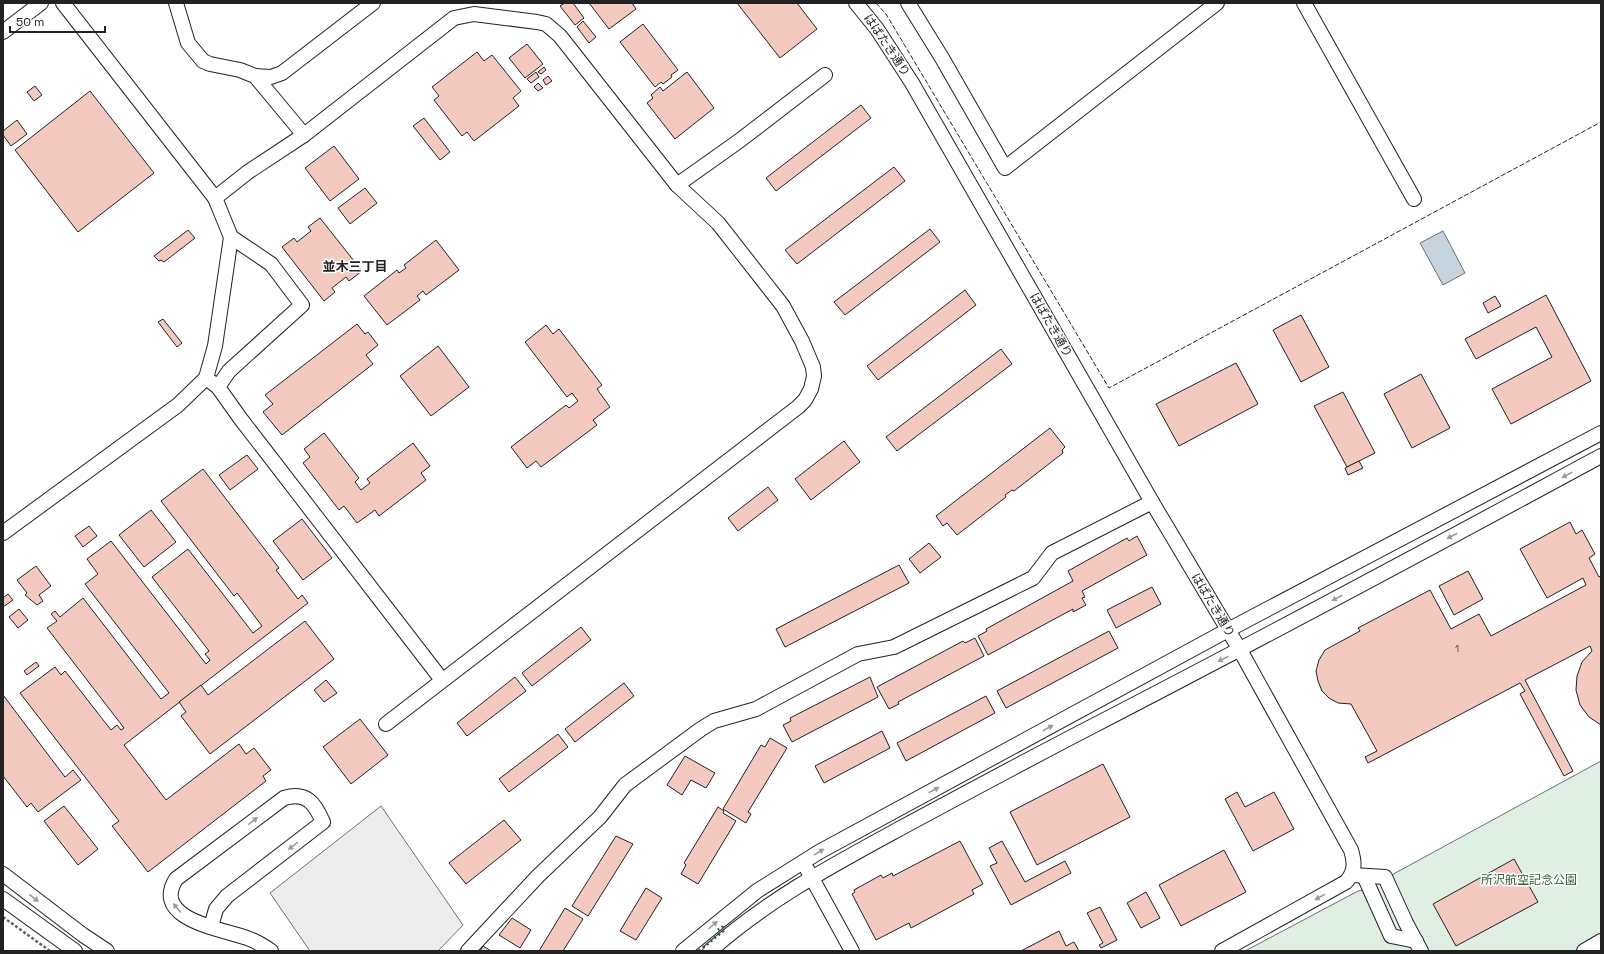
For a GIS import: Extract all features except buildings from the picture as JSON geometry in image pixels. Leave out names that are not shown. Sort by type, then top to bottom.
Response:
[{"type":"street","points":[[3,32],[41,3]]},
{"type":"street","points":[[3,533],[178,405],[206,378],[216,346],[231,237],[215,198],[63,3]]},
{"type":"street","points":[[176,3],[183,32],[188,43],[203,61],[210,64],[240,70],[254,76],[270,77],[282,73],[373,3]]},
{"type":"street","name":"はばたき通り","points":[[856,3],[877,29],[912,83],[1152,502],[1240,650],[1351,850],[1354,867],[1358,876]]},
{"type":"street","points":[[908,3],[942,58],[1005,168],[1217,3]]},
{"type":"street","points":[[1304,3],[1414,198]]},
{"type":"street","points":[[215,198],[248,172],[304,135],[454,18],[474,14],[490,15],[546,24],[554,29],[676,185],[718,223],[783,306],[802,341],[813,367],[814,376],[806,400],[386,724]]},
{"type":"street","points":[[676,185],[739,141],[825,75]]},
{"type":"street","points":[[254,76],[304,135]]},
{"type":"street","points":[[218,387],[229,371],[302,305],[271,264],[231,237]]},
{"type":"street","points":[[206,378],[218,387],[240,418],[442,680]]},
{"type":"street","points":[[683,951],[757,891],[819,852],[1228,630],[1601,433]]},
{"type":"street","points":[[710,951],[765,908],[812,877],[1038,754],[1240,650],[1601,456]]},
{"type":"street","points":[[468,951],[538,876],[600,817],[625,785],[701,729],[714,721],[756,709],[858,654],[894,647],[1033,578],[1052,553],[1152,502]]},
{"type":"street","points":[[210,927],[216,909],[228,896],[324,822],[313,803],[308,799],[292,796],[284,798],[176,878],[170,888],[170,898],[174,906],[183,915],[210,927],[252,940],[271,951]]},
{"type":"street","points":[[802,863],[812,877],[852,951]]},
{"type":"street","points":[[3,874],[82,935],[107,951]]},
{"type":"street","points":[[1222,951],[1358,876],[1385,877],[1418,946]]},
{"type":"street","points":[[1358,876],[1391,936],[1418,946]]},
{"type":"street","points":[[3,899],[75,951]]},
{"type":"street","points":[[1584,951],[1601,941]]},
{"type":"path","points":[[3,917],[50,951]]},
{"type":"green space","name":"所沢航空記念公園","points":[[1601,761],[1601,951],[1245,951],[1358,891],[1364,890]]},
{"type":"shaded area","points":[[1443,231],[1465,273],[1443,285],[1420,243]]},
{"type":"shaded area","points":[[381,806],[463,925],[438,951],[310,951],[270,893]]},
{"type":"hedge","points":[[699,951],[723,931],[724,928],[722,927],[718,930]]},
{"type":"fence","points":[[876,3],[886,14],[1109,388],[1601,122]]},
{"type":"district","name":"並木三丁目","points":[[355,266]]}]
